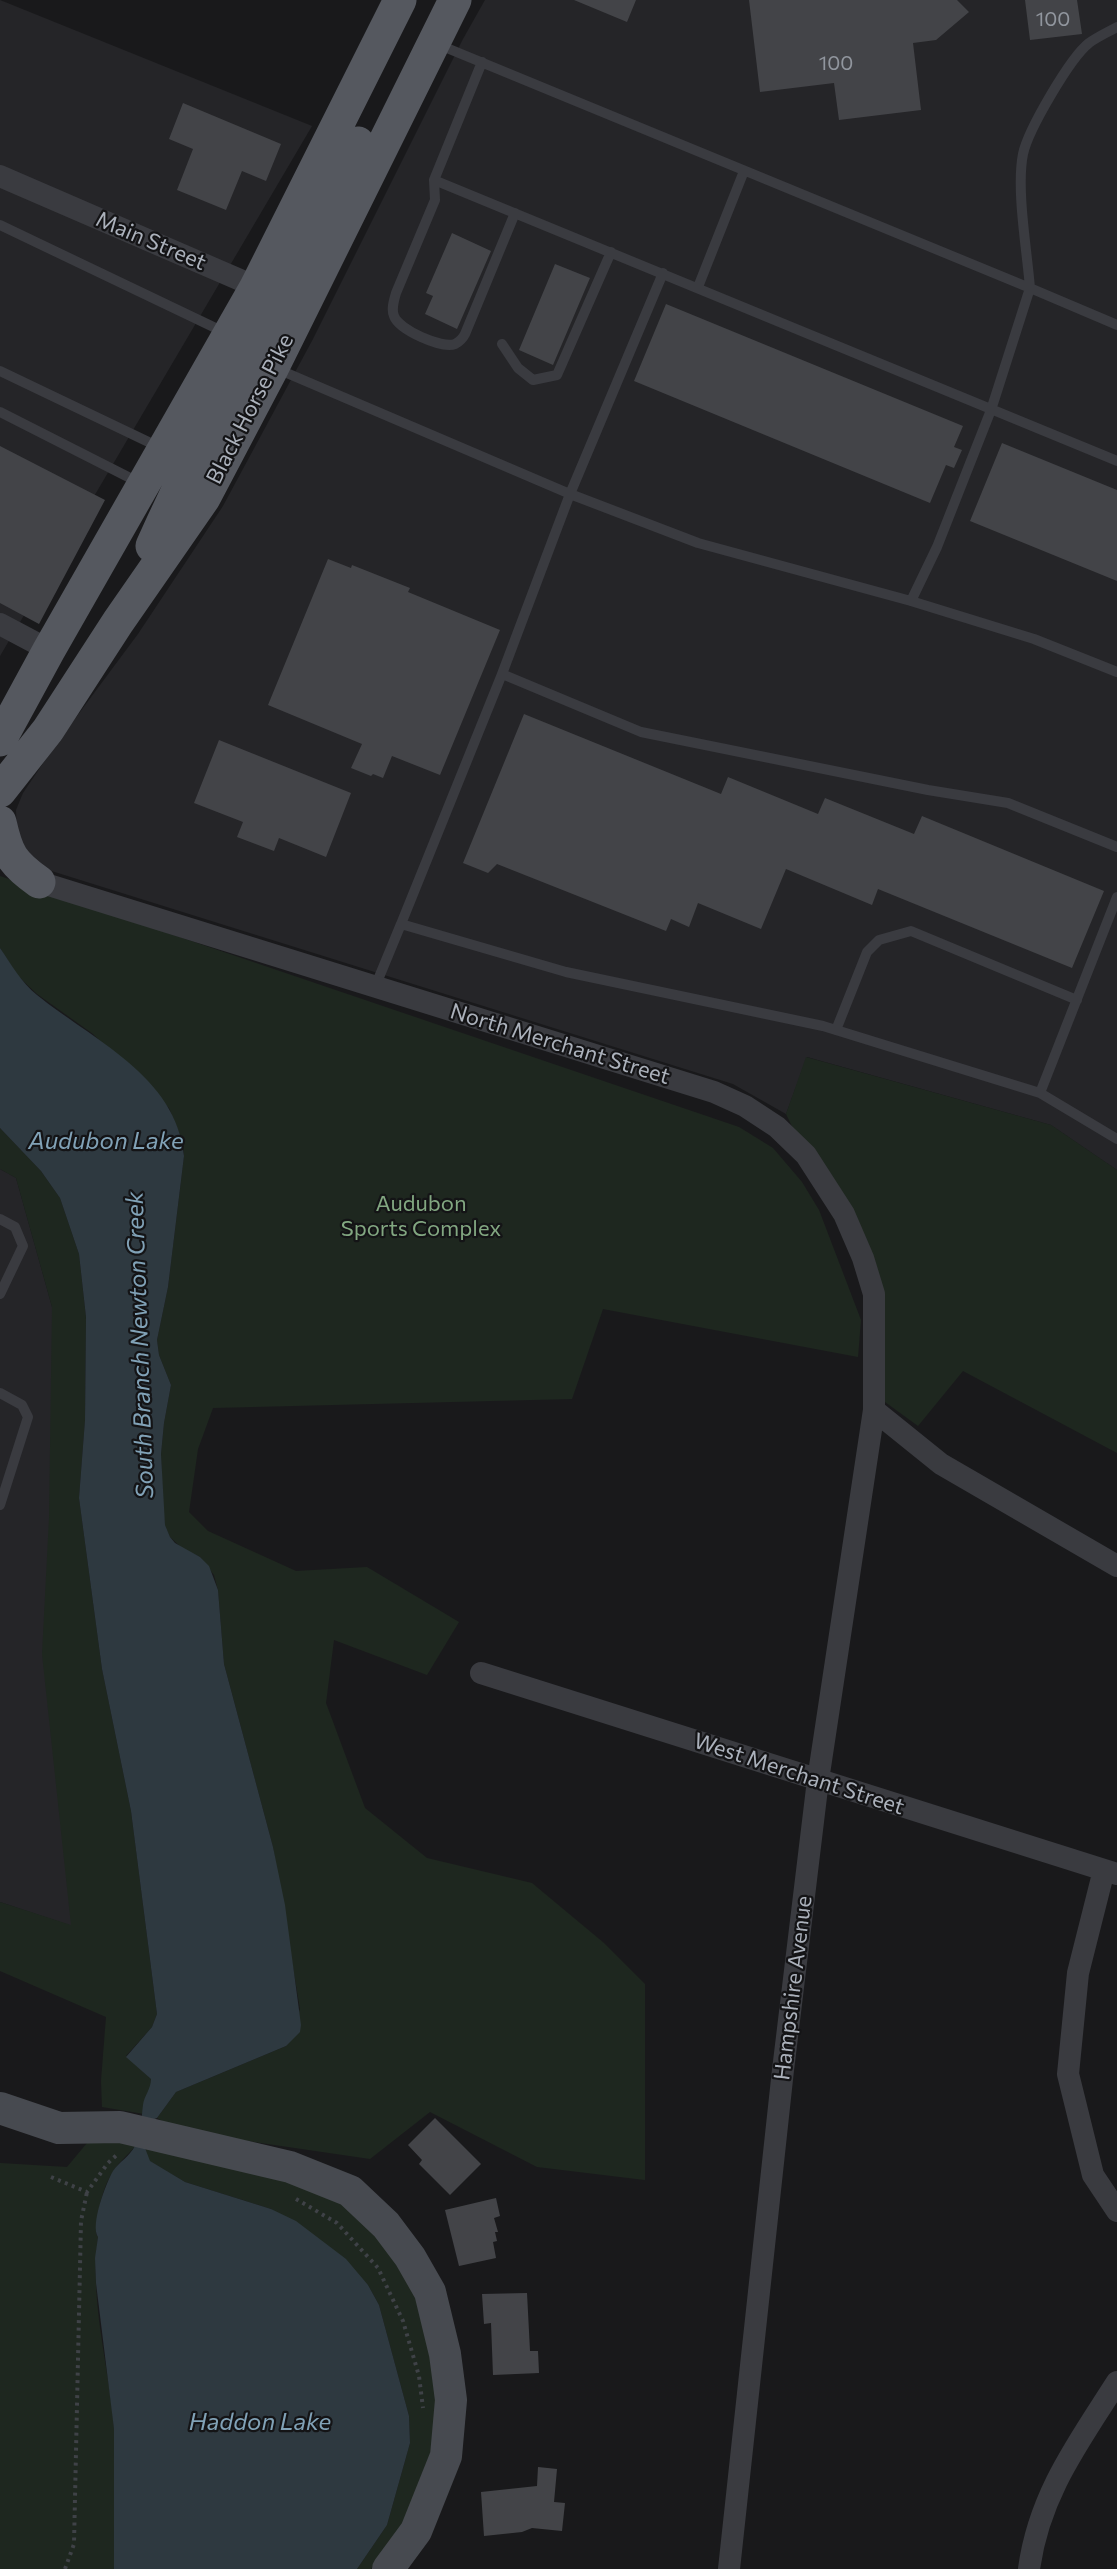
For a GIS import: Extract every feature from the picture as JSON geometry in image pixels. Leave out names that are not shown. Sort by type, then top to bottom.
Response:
[{"type":"main road","name":"Black Horse Pike","points":[[279,297],[400,0]]},
{"type":"main road","points":[[246,350],[257,321],[279,297],[431,0]]},
{"type":"main road","name":"Black Horse Pike","points":[[0,740],[163,449],[246,350],[433,42],[455,0]]},
{"type":"main road","name":"Black Horse Pike","points":[[3,787],[48,730],[118,622],[204,498],[246,350]]},
{"type":"main road","points":[[0,816],[3,787]]},
{"type":"main road","points":[[0,822],[5,845],[19,867],[39,882]]},
{"type":"main road","points":[[0,883],[39,882]]},
{"type":"street","name":"Main Street","points":[[0,176],[279,297]]},
{"type":"street","points":[[0,624],[49,650]]},
{"type":"street","name":"North Merchant Street","points":[[39,882],[714,1092],[745,1106],[777,1127],[806,1155],[844,1214],[863,1258],[874,1294],[874,1410]]},
{"type":"street","points":[[874,1410],[941,1464],[1117,1566]]},
{"type":"street","name":"Hampshire Avenue","points":[[729,2569],[780,2094],[818,1780],[874,1410]]},
{"type":"street","name":"West Merchant Street","points":[[481,1673],[1111,1872]]},
{"type":"street","points":[[1111,1872],[1078,1973],[1068,2074],[1093,2175],[1117,2211]]},
{"type":"street","points":[[0,2108],[59,2128],[122,2138],[162,2136],[290,2167],[350,2191],[386,2225],[410,2257],[430,2292],[445,2354],[451,2400],[446,2456],[416,2531],[388,2569]]},
{"type":"street","points":[[1029,2569],[1045,2504],[1066,2462],[1117,2382]]},
{"type":"lane","points":[[911,601],[937,547],[992,410],[1030,288],[1021,183],[1023,153],[1035,123],[1057,84],[1088,43],[1117,27]]},
{"type":"lane","points":[[433,42],[1117,325]]},
{"type":"lane","points":[[482,62],[434,180],[435,200],[396,293],[393,316],[407,331],[446,345],[454,345],[460,341],[465,334],[515,213]]},
{"type":"lane","points":[[698,287],[744,171]]},
{"type":"lane","points":[[434,180],[1117,460]]},
{"type":"lane","points":[[0,225],[246,350],[570,494],[698,543],[911,601],[1034,639],[1117,672]]},
{"type":"lane","points":[[502,344],[525,375],[533,380],[557,375],[611,252]]},
{"type":"lane","points":[[375,987],[502,674],[570,494],[663,273]]},
{"type":"lane","points":[[0,371],[163,449]]},
{"type":"lane","points":[[0,412],[143,484]]},
{"type":"lane","points":[[502,674],[641,732],[928,790],[1008,803],[1117,847]]},
{"type":"lane","points":[[1040,1093],[1117,897]]},
{"type":"lane","points":[[401,924],[566,972],[836,1030],[1040,1093],[1117,1139]]},
{"type":"lane","points":[[836,1030],[867,952],[879,940],[911,932],[1077,1000]]},
{"type":"lane","points":[[0,1219],[15,1227],[23,1245],[0,1294]]},
{"type":"lane","points":[[0,1393],[22,1406],[28,1417],[0,1505]]},
{"type":"path","points":[[65,2569],[74,2544],[81,2221],[87,2192],[108,2163],[122,2138]]},
{"type":"path","points":[[51,2177],[87,2192]]},
{"type":"path","points":[[293,2197],[337,2223],[378,2268],[403,2321],[419,2376],[424,2418]]},
{"type":"shaded area","points":[[0,0],[312,126],[0,656]]},
{"type":"shaded area","points":[[485,0],[1117,0],[1117,1170],[1051,1125],[807,1057],[786,1114],[733,1084],[42,868],[23,846],[17,832],[16,810],[23,793],[54,747],[138,634],[223,506],[313,339],[463,39]]},
{"type":"shaded area","points":[[0,1169],[16,1178],[52,1307],[72,1926],[0,1902]]},
{"type":"green space","name":"Audubon Sports Complex","points":[[0,876],[739,1127],[773,1148],[802,1182],[819,1210],[861,1320],[858,1357],[603,1309],[572,1399],[213,1408],[198,1449],[189,1512],[208,1531],[296,1571],[367,1567],[459,1622],[427,1675],[334,1640],[326,1703],[365,1808],[427,1858],[532,1883],[604,1943],[645,1984],[645,2180],[537,2167],[430,2112],[370,2159],[179,2131],[157,2118],[176,2092],[286,2046],[300,2009],[273,1847],[224,1664],[218,1590],[214,1575],[200,1557],[183,1549],[170,1537],[165,1526],[161,1454],[171,1385],[159,1355],[157,1340],[168,1287],[184,1156],[183,1142],[169,1108],[93,1034],[37,994],[18,976],[0,948]]},
{"type":"green space","points":[[806,1057],[1051,1125],[1117,1170],[1117,1453],[963,1371],[918,1426],[874,1394],[874,1294],[786,1114]]},
{"type":"green space","points":[[0,1128],[41,1171],[60,1198],[79,1254],[86,1317],[85,1420],[79,1498],[102,1669],[131,1811],[157,2014],[152,2027],[126,2056],[151,2079],[144,2114],[102,2107],[101,2081],[106,2017],[0,1971],[0,1902],[71,1925],[42,1654],[49,1518],[52,1307],[16,1178],[0,1169]]},
{"type":"green space","points":[[110,2133],[328,2193],[368,2223],[415,2289],[435,2350],[440,2416],[433,2460],[407,2517],[371,2569],[357,2569],[387,2525],[410,2443],[409,2416],[379,2305],[368,2285],[271,2209],[185,2182],[149,2161],[136,2145],[116,2167],[106,2184],[99,2209],[96,2234],[98,2237],[96,2285],[98,2309],[112,2404],[115,2445],[114,2569],[0,2569],[0,2163],[67,2167],[87,2143]]},
{"type":"water","points":[[0,948],[31,990],[105,1044],[149,1082],[166,1103],[178,1128],[184,1156],[168,1287],[157,1340],[159,1355],[171,1385],[161,1454],[165,1525],[175,1543],[200,1557],[209,1566],[218,1590],[224,1664],[273,1847],[285,1905],[301,2025],[300,2032],[286,2046],[176,2092],[157,2118],[152,2120],[145,2148],[150,2161],[185,2182],[271,2209],[296,2221],[346,2259],[368,2285],[379,2305],[409,2416],[410,2443],[387,2525],[357,2569],[114,2569],[114,2429],[96,2283],[95,2258],[98,2237],[96,2223],[110,2177],[115,2168],[133,2150],[137,2141],[144,2102],[151,2083],[151,2079],[126,2057],[152,2027],[157,2014],[131,1811],[102,1669],[79,1498],[85,1420],[86,1317],[79,1254],[60,1198],[41,1171],[0,1128]]},
{"type":"building","points":[[574,0],[636,0],[627,22]]},
{"type":"building","points":[[749,0],[957,0],[969,12],[936,40],[913,43],[921,110],[839,120],[834,83],[760,92]]},
{"type":"building","points":[[1025,0],[1077,0],[1082,34],[1030,40]]},
{"type":"building","points":[[183,103],[281,144],[266,181],[242,171],[226,210],[177,190],[193,149],[169,139]]},
{"type":"building","points":[[452,233],[491,251],[457,329],[425,314],[433,296],[426,293]]},
{"type":"building","points":[[555,264],[590,278],[553,365],[519,350]]},
{"type":"building","points":[[666,304],[963,426],[954,447],[962,450],[954,468],[946,465],[930,503],[634,381]]},
{"type":"building","points":[[1002,443],[1117,490],[1117,581],[970,521]]},
{"type":"building","points":[[0,446],[105,500],[39,624],[0,603]]},
{"type":"building","points":[[328,559],[351,568],[352,565],[410,588],[408,592],[500,630],[440,775],[392,756],[383,778],[351,768],[362,744],[268,705]]},
{"type":"building","points":[[524,714],[721,794],[728,777],[818,814],[825,798],[914,834],[922,816],[1104,891],[1072,968],[878,889],[872,905],[786,869],[761,929],[698,903],[689,927],[671,919],[666,931],[497,864],[488,873],[463,863]]},
{"type":"building","points":[[219,740],[351,793],[326,857],[279,838],[274,851],[237,837],[243,822],[194,803]]},
{"type":"building","points":[[435,2118],[481,2164],[450,2195],[419,2164],[422,2160],[408,2145]]},
{"type":"building","points":[[496,2198],[500,2216],[494,2218],[498,2232],[495,2232],[497,2241],[493,2242],[496,2258],[459,2266],[445,2210]]},
{"type":"building","points":[[527,2293],[530,2351],[538,2351],[539,2373],[493,2375],[491,2323],[484,2324],[482,2294]]},
{"type":"building","points":[[538,2467],[557,2469],[554,2502],[565,2503],[562,2531],[532,2528],[522,2532],[484,2536],[481,2492],[537,2486]]},
{"type":"water label","name":"Audubon Lake","points":[[106,1141]]},
{"type":"water label","name":"South Branch Newton Creek","points":[[140,1345]]},
{"type":"water label","name":"Haddon Lake","points":[[260,2422]]}]
